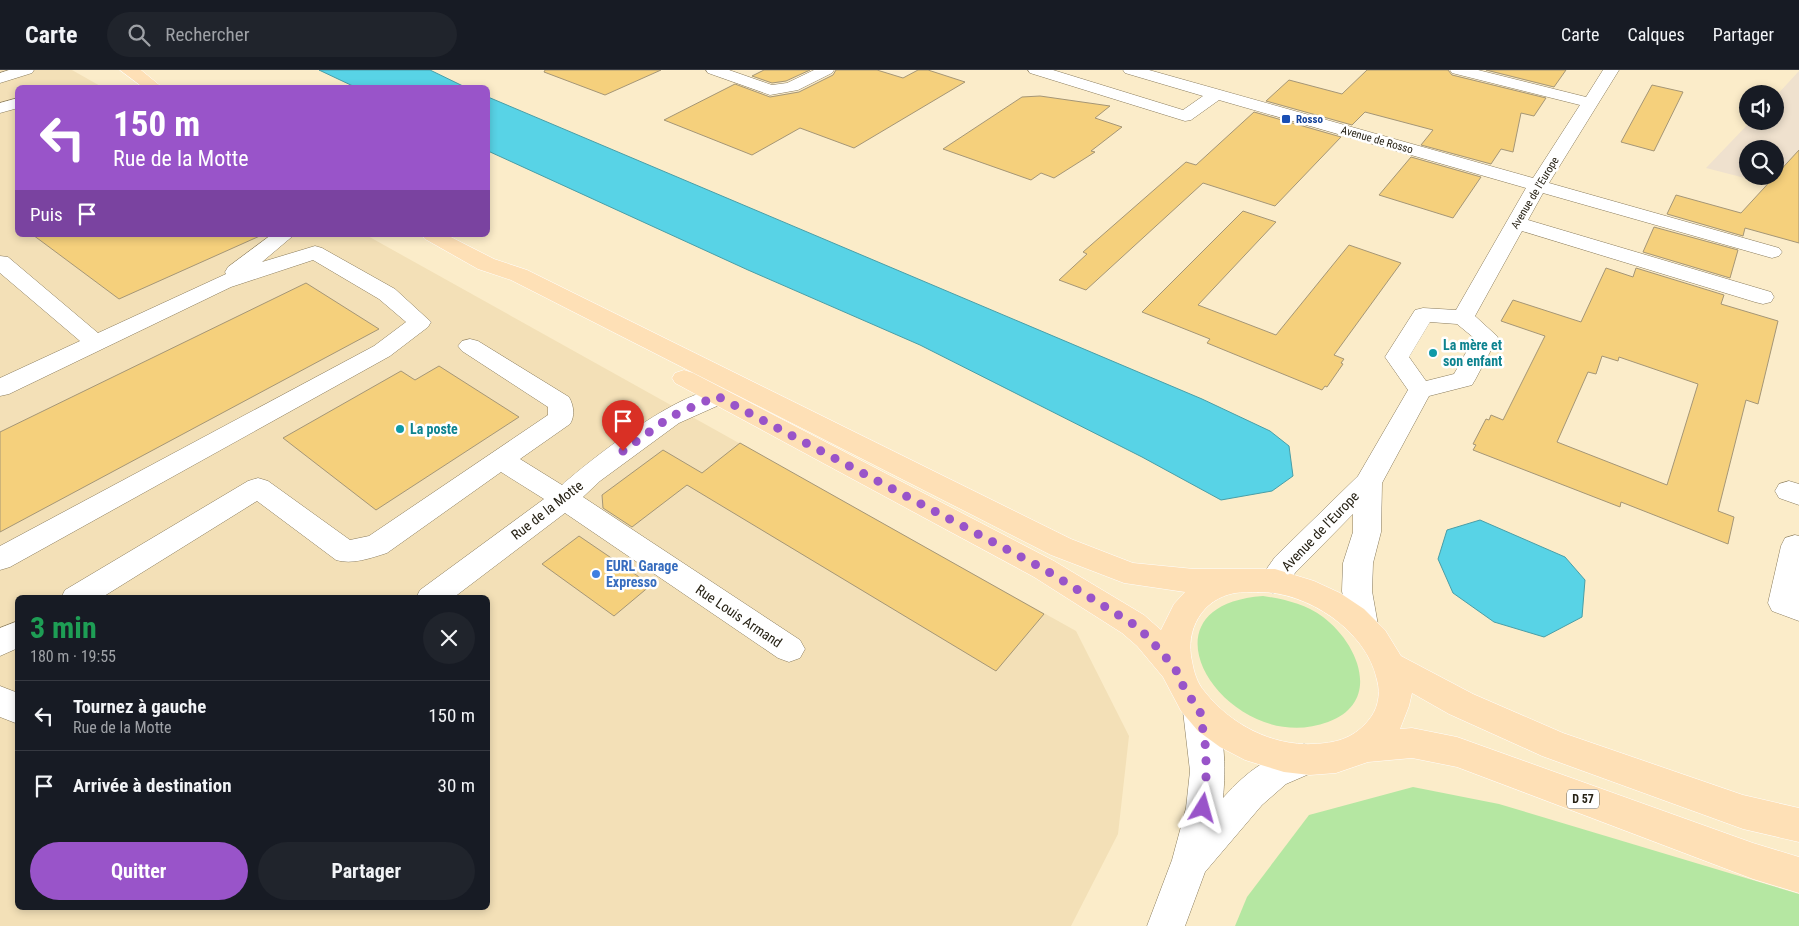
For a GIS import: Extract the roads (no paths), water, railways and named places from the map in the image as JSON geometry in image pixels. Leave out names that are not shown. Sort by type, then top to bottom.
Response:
[{"type":"main road","points":[[128,70],[163,81]]},
{"type":"main road","points":[[436,237],[486,264],[519,275],[1061,547],[1131,574],[1176,580],[1273,581],[1306,589],[1336,604],[1363,625],[1379,645],[1390,666],[1395,697],[1386,726],[1364,747],[1337,758],[1304,760],[1266,753],[1230,736],[1200,711],[1185,690],[1175,668],[1148,637],[1133,624],[1044,569],[506,282],[486,264]]},
{"type":"main road","points":[[1175,668],[1173,638],[1183,612],[1204,593],[1233,582]]},
{"type":"main road","points":[[1390,666],[1461,704],[1554,745],[1743,812],[1799,825]]},
{"type":"main road","name":"D 57","points":[[1364,747],[1412,744],[1457,752],[1753,861],[1799,875]]},
{"type":"street","points":[[0,78],[26,70]]},
{"type":"street","points":[[714,70],[770,90],[778,90],[792,88],[826,70]]},
{"type":"street","points":[[1036,70],[1185,116],[1217,94]]},
{"type":"street","name":"Avenue de Rosso","points":[[1131,70],[1772,252]]},
{"type":"street","points":[[1458,70],[1591,103]]},
{"type":"street","name":"Avenue de l'Europe","points":[[1463,317],[1538,185],[1610,70]]},
{"type":"street","points":[[0,108],[15,104]]},
{"type":"street","points":[[1517,223],[1763,297]]},
{"type":"street","points":[[223,282],[281,237]]},
{"type":"street","points":[[0,388],[223,282],[315,252],[388,294],[420,322],[382,351],[0,559]]},
{"type":"street","points":[[0,262],[96,343]]},
{"type":"street","points":[[1423,315],[1463,317],[1486,337],[1463,380],[1420,390],[1397,357],[1423,315]]},
{"type":"street","points":[[81,595],[258,488],[346,552],[376,545],[561,418],[560,403],[470,346]]},
{"type":"street","name":"Avenue de l'Europe","points":[[1273,581],[1285,565],[1368,483],[1420,390]]},
{"type":"street","name":"Rue de la Motte","points":[[436,595],[564,499],[591,474],[670,417],[717,396]]},
{"type":"street","name":"Rue Louis Armand","points":[[502,460],[564,499],[789,649]]},
{"type":"street","name":"Avenue de l'Europe","points":[[1363,625],[1357,591],[1358,563],[1367,532],[1368,483]]},
{"type":"street","points":[[1799,547],[1795,546],[1783,603],[1799,610]]},
{"type":"street","points":[[0,643],[15,635]]},
{"type":"street","points":[[0,700],[15,708]]},
{"type":"street","points":[[1166,926],[1192,860],[1206,791],[1206,750],[1200,711]]},
{"type":"street","points":[[1192,860],[1250,793],[1274,774],[1304,760]]},
{"type":"water","points":[[319,70],[430,70],[461,85],[351,85]]},
{"type":"water","points":[[490,98],[1202,399],[1270,431],[1289,446],[1293,476],[1272,491],[1221,500],[1142,457],[920,345],[748,270],[490,152]]},
{"type":"water","points":[[1480,520],[1565,557],[1585,580],[1582,617],[1544,637],[1494,622],[1453,593],[1438,559],[1447,530]]},
{"type":"place","name":"Rosso","points":[[1286,119]]},
{"type":"place","name":"La mère et son enfant","points":[[1433,353]]},
{"type":"place","name":"La poste","points":[[400,429]]},
{"type":"place","name":"EURL Garage Expresso","points":[[596,574]]}]
